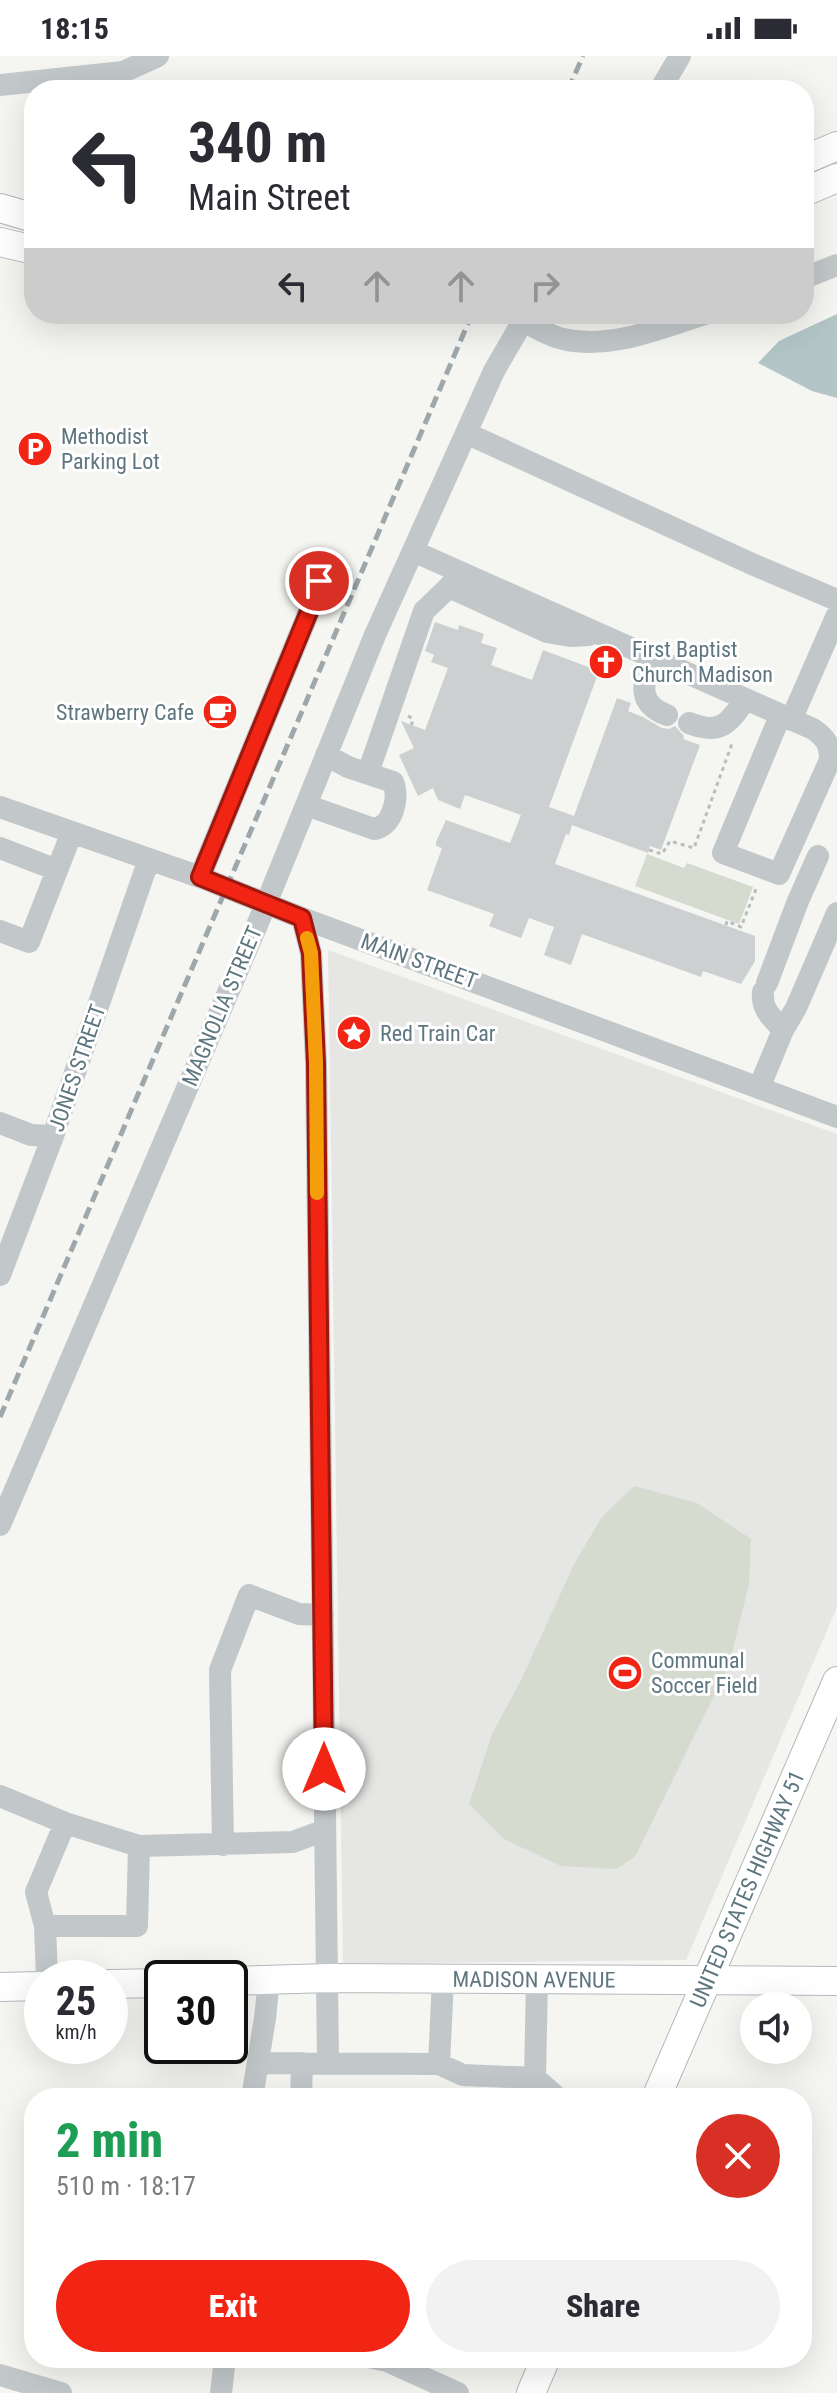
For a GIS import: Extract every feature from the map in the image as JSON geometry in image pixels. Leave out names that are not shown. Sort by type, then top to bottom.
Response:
[{"type":"main road","points":[[814,156],[837,146]]},
{"type":"main road","points":[[814,188],[837,178]]},
{"type":"main road","points":[[0,208],[24,215]]},
{"type":"main road","points":[[0,242],[24,248]]},
{"type":"main road","name":"UNITED STATES HIGHWAY 51","points":[[660,2088],[836,1685]]},
{"type":"main road","name":"MADISON AVENUE","points":[[248,1981],[329,1978],[837,1981]]},
{"type":"main road","points":[[0,1987],[24,1986]]},
{"type":"main road","points":[[531,2393],[542,2368]]},
{"type":"street","points":[[47,80],[123,72],[158,56]]},
{"type":"street","points":[[666,80],[680,56]]},
{"type":"street","points":[[0,85],[24,82]]},
{"type":"street","points":[[814,274],[837,265]]},
{"type":"street","name":"MAGNOLIA STREET","points":[[0,1525],[266,904],[375,635],[494,371],[521,324]]},
{"type":"street","points":[[535,324],[561,339],[590,342],[619,340],[672,324]]},
{"type":"street","points":[[466,433],[837,600]]},
{"type":"street","points":[[413,551],[454,580],[597,634],[786,718],[825,737],[830,748],[830,760],[779,874],[723,853],[786,718],[837,615]]},
{"type":"street","points":[[200,877],[315,597],[323,565]]},
{"type":"street","points":[[368,773],[424,611],[454,580]]},
{"type":"street","points":[[652,659],[643,689],[648,703],[667,715]]},
{"type":"street","points":[[689,723],[702,729],[715,729],[727,723],[745,700]]},
{"type":"street","points":[[306,805],[374,829],[382,828],[388,822],[397,795],[393,782],[348,767],[326,755]]},
{"type":"street","name":"MAIN STREET","points":[[0,807],[200,877],[302,918],[837,1117]]},
{"type":"street","points":[[0,931],[29,942],[72,832]]},
{"type":"street","points":[[783,1030],[765,1010],[762,1001],[765,988],[798,901],[827,861],[796,835]]},
{"type":"street","points":[[0,848],[57,870]]},
{"type":"street","name":"JONES STREET","points":[[0,1275],[53,1136],[149,859]]},
{"type":"street","points":[[759,1088],[837,913]]},
{"type":"street","points":[[302,918],[311,953],[316,1063],[328,2063]]},
{"type":"street","points":[[0,1123],[31,1135],[53,1136]]},
{"type":"street","points":[[223,1845],[220,1670],[249,1595],[299,1614],[323,1615]]},
{"type":"street","points":[[0,1796],[65,1823],[139,1846],[293,1842],[325,1830]]},
{"type":"street","points":[[46,1960],[45,1926],[36,1892],[65,1823]]},
{"type":"street","points":[[45,1926],[137,1926],[139,1846]]},
{"type":"street","points":[[439,2064],[443,1979]]},
{"type":"street","points":[[535,2078],[537,1979]]},
{"type":"street","points":[[254,2088],[269,1980]]},
{"type":"street","points":[[258,2063],[439,2064],[499,2087],[535,2078]]},
{"type":"street","points":[[301,2088],[302,2063]]},
{"type":"street","points":[[535,2078],[546,2088]]},
{"type":"street","points":[[221,2393],[224,2368]]},
{"type":"street","points":[[403,2368],[458,2393]]},
{"type":"street","points":[[0,2375],[61,2393]]},
{"type":"path","points":[[649,850],[662,854],[670,841],[694,848],[735,737]]},
{"type":"path","points":[[726,925],[727,921],[741,927],[756,889]]},
{"type":"shaded area","points":[[837,314],[837,398],[812,391],[758,363],[779,341]]},
{"type":"shaded area","points":[[647,854],[684,868],[687,863],[753,887],[739,924],[635,886]]},
{"type":"shaded area","points":[[328,950],[837,1134],[837,1607],[686,1960],[343,1964]]},
{"type":"shaded area","name":"Communal Soccer Field","points":[[634,1486],[697,1503],[751,1539],[749,1584],[729,1665],[635,1857],[616,1869],[561,1866],[504,1839],[469,1804],[492,1734],[521,1680],[575,1562],[602,1517]]},
{"type":"building","points":[[435,622],[458,630],[459,625],[484,634],[481,643],[497,648],[491,665],[532,680],[543,650],[599,671],[549,807],[574,816],[617,698],[631,703],[628,711],[662,728],[675,726],[684,736],[683,739],[700,745],[661,850],[650,846],[648,853],[572,825],[555,864],[755,936],[755,961],[741,984],[703,971],[701,977],[582,934],[571,965],[544,955],[554,927],[529,918],[521,938],[489,926],[494,914],[427,890],[442,848],[436,846],[436,842],[446,820],[510,843],[521,815],[465,795],[460,809],[438,800],[433,788],[418,796],[399,755],[414,748],[401,721],[425,730],[448,668],[431,662],[434,655],[425,651]]},
{"type":"railway","points":[[572,80],[583,56]]},
{"type":"railway","points":[[0,1417],[468,324]]},
{"type":"slow traffic","points":[[307,938],[311,953],[316,1063],[317,1193]]},
{"type":"place","name":"Methodist Parking Lot","points":[[35,449]]},
{"type":"place","name":"First Baptist Church Madison","points":[[606,662]]},
{"type":"place","name":"Strawberry Cafe","points":[[220,712]]},
{"type":"place","name":"Red Train Car","points":[[354,1033]]},
{"type":"place","name":"Communal Soccer Field","points":[[625,1673]]},
{"type":"route","points":[[319,581],[200,877],[302,918],[311,953],[316,1063],[324,1769]]}]
